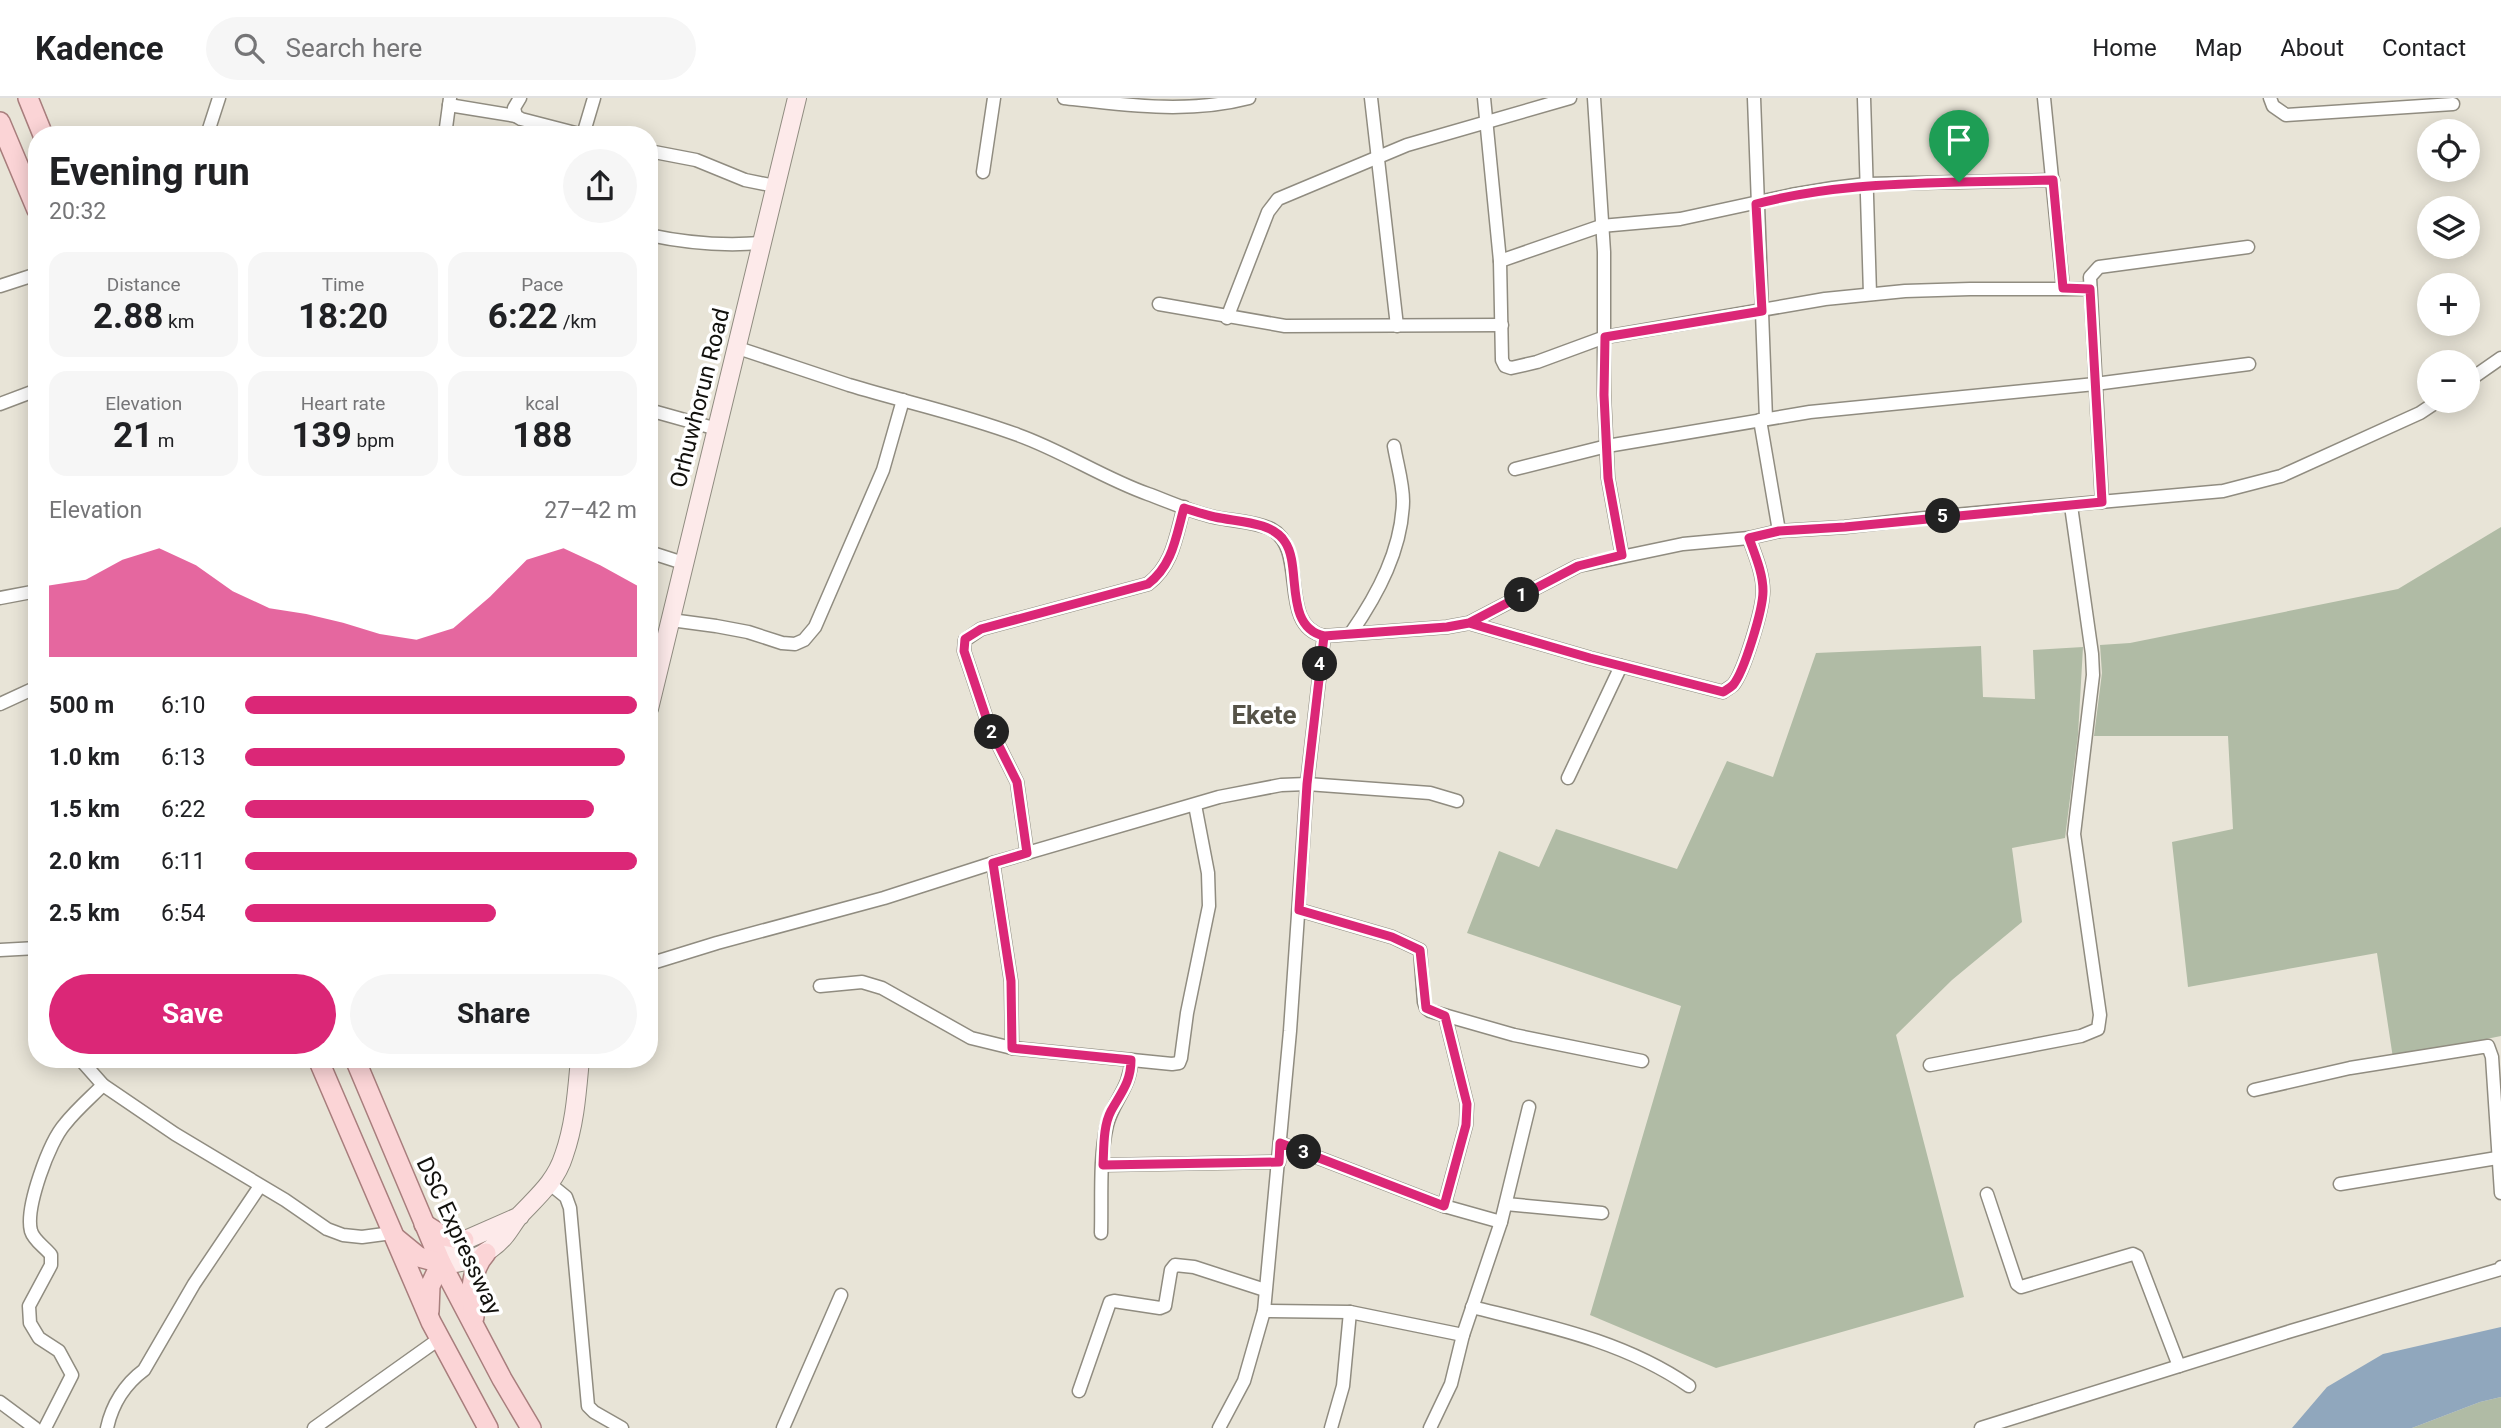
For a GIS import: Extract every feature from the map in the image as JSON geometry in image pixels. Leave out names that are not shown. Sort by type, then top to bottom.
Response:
[{"type":"main road","points":[[28,98],[39,126]]},
{"type":"main road","points":[[0,122],[28,189]]},
{"type":"main road","points":[[322,1068],[435,1331],[488,1428]]},
{"type":"main road","name":"DSC Expressway","points":[[359,1068],[441,1263],[531,1428]]},
{"type":"main road","points":[[422,1222],[443,1237],[464,1240]]},
{"type":"main road","points":[[392,1233],[419,1257],[441,1263],[429,1286],[428,1296],[435,1331]]},
{"type":"main road","points":[[474,1325],[473,1279],[480,1260],[486,1253]]},
{"type":"street","points":[[210,126],[219,98]]},
{"type":"street","points":[[516,116],[514,108],[520,98]]},
{"type":"street","points":[[586,126],[594,98]]},
{"type":"street","name":"Orhuwhorun Road","points":[[658,673],[796,98]]},
{"type":"street","points":[[983,172],[994,98]]},
{"type":"street","points":[[1064,98],[1134,106],[1194,108],[1250,98]]},
{"type":"street","points":[[1371,98],[1397,326]]},
{"type":"street","points":[[1484,98],[1500,261],[1502,360],[1505,366],[1511,368],[1536,362],[1605,337],[1825,299],[1970,289],[2090,289]]},
{"type":"street","points":[[1227,318],[1274,203],[1278,199],[1407,145],[1570,98]]},
{"type":"street","points":[[1594,98],[1604,252],[1604,395],[1608,478],[1622,555]]},
{"type":"street","points":[[1754,98],[1763,420],[1779,531]]},
{"type":"street","points":[[1864,98],[1870,294]]},
{"type":"street","points":[[2044,98],[2063,288]]},
{"type":"street","points":[[2270,98],[2273,106],[2286,115],[2453,104]]},
{"type":"street","points":[[446,126],[450,101],[516,116],[543,126]]},
{"type":"street","points":[[658,152],[696,160],[745,180],[775,186]]},
{"type":"street","points":[[1500,261],[1601,226],[1680,219],[1791,195],[1866,184],[2053,180]]},
{"type":"street","points":[[658,236],[731,246],[761,243]]},
{"type":"street","points":[[2102,502],[2090,277],[2099,267],[2248,247]]},
{"type":"street","points":[[0,286],[28,277]]},
{"type":"street","points":[[1159,304],[1285,326],[1502,325]]},
{"type":"street","points":[[738,348],[903,400],[975,419],[1059,451],[1135,489],[1184,508],[1271,529],[1285,541],[1290,553],[1302,618],[1314,634],[1324,636],[1469,623],[1578,566],[1683,544],[1749,538],[1779,531],[2222,491],[2281,476],[2420,413]]},
{"type":"street","points":[[2480,373],[2501,358]]},
{"type":"street","points":[[1515,469],[1607,446],[1810,412],[1929,398],[2095,384],[2249,364]]},
{"type":"street","points":[[0,404],[28,393]]},
{"type":"street","points":[[671,620],[748,632],[782,643],[795,644],[804,640],[815,627],[883,470],[903,400]]},
{"type":"street","points":[[658,413],[717,429]]},
{"type":"street","points":[[1351,633],[1383,581],[1399,526],[1403,499],[1394,446]]},
{"type":"street","points":[[1930,1065],[2081,1036],[2098,1029],[2100,1015],[2074,834],[2092,676],[2092,654],[2071,506]]},
{"type":"street","points":[[1027,853],[1017,782],[989,726],[964,651],[965,639],[981,629],[1148,584],[1161,574],[1169,559],[1184,508]]},
{"type":"street","points":[[1469,623],[1723,692],[1732,686],[1755,633],[1763,592],[1760,571],[1749,538]]},
{"type":"street","points":[[658,555],[677,562],[686,562]]},
{"type":"street","points":[[0,598],[28,593]]},
{"type":"street","points":[[1219,1428],[1244,1381],[1264,1311],[1279,1162],[1307,784],[1324,636]]},
{"type":"street","points":[[1568,778],[1620,666]]},
{"type":"street","points":[[0,704],[28,691]]},
{"type":"street","points":[[658,961],[1244,792],[1280,785],[1307,784],[1430,793],[1457,801]]},
{"type":"street","points":[[820,986],[862,982],[882,988],[971,1038],[1012,1048],[1178,1063],[1209,906],[1208,873],[1195,805]]},
{"type":"street","points":[[993,863],[1011,981],[1012,1048]]},
{"type":"street","points":[[1299,910],[1392,937],[1420,950],[1426,1008],[1514,1035],[1642,1061]]},
{"type":"street","points":[[0,950],[28,948]]},
{"type":"street","points":[[1444,1206],[1466,1125],[1467,1104],[1445,1016]]},
{"type":"street","points":[[2254,1090],[2350,1068],[2488,1046],[2492,1057],[2501,1193]]},
{"type":"street","points":[[1101,1233],[1106,1128],[1111,1111],[1128,1084],[1131,1060]]},
{"type":"street","points":[[88,1068],[103,1085],[175,1135],[327,1229],[343,1235],[362,1237],[392,1233]]},
{"type":"street","points":[[520,1216],[464,1240],[447,1252],[441,1263],[451,1264],[486,1253],[504,1237],[550,1184],[564,1157],[570,1135],[579,1068]]},
{"type":"street","points":[[45,1428],[72,1375],[59,1351],[39,1338],[30,1323],[29,1306],[51,1265],[51,1255],[35,1239],[30,1215],[53,1142],[64,1125],[103,1085]]},
{"type":"street","points":[[1430,1428],[1451,1384],[1463,1335],[1501,1222],[1529,1107]]},
{"type":"street","points":[[1280,1143],[1444,1206],[1501,1222]]},
{"type":"street","points":[[2340,1184],[2497,1158]]},
{"type":"street","points":[[1103,1165],[1279,1162]]},
{"type":"street","points":[[550,1184],[566,1197],[570,1208],[588,1405],[594,1412],[622,1428]]},
{"type":"street","points":[[107,1428],[118,1398],[144,1370],[194,1284],[260,1186]]},
{"type":"street","points":[[1987,1194],[2017,1284],[2021,1287],[2133,1254],[2137,1256],[2179,1366]]},
{"type":"street","points":[[1506,1204],[1602,1213]]},
{"type":"street","points":[[1079,1391],[1110,1302],[1160,1308],[1165,1306],[1171,1270],[1175,1265],[1194,1267],[1265,1290]]},
{"type":"street","points":[[1980,1428],[2501,1267]]},
{"type":"street","points":[[783,1428],[841,1296]]},
{"type":"street","points":[[1472,1307],[1572,1331],[1617,1347],[1662,1367],[1689,1386]]},
{"type":"street","points":[[1264,1311],[1350,1312],[1463,1335]]},
{"type":"street","points":[[1331,1428],[1343,1386],[1350,1312]]},
{"type":"street","points":[[314,1428],[435,1331]]},
{"type":"street","points":[[0,1402],[35,1428]]},
{"type":"green space","points":[[2501,527],[2501,1036],[2393,1058],[2377,953],[2188,987],[2172,842],[2233,829],[2228,736],[2094,736],[2102,673],[2100,645],[2130,643],[2398,589]]},
{"type":"green space","points":[[1981,646],[1983,697],[2035,699],[2033,650],[2083,647],[2078,735],[2065,838],[2012,848],[2022,922],[1952,980],[1896,1035],[1964,1297],[1716,1368],[1590,1315],[1681,1006],[1467,933],[1499,851],[1539,867],[1556,829],[1677,869],[1727,761],[1773,777],[1816,653]]},
{"type":"green space","points":[[2501,1397],[2501,1428],[2412,1428],[2480,1402]]},
{"type":"water","points":[[2501,1327],[2501,1397],[2480,1402],[2412,1428],[2292,1428],[2327,1387],[2383,1354]]},
{"type":"district","name":"Ekete","points":[[1264,715]]},
{"type":"route","points":[[1959,182],[1866,184],[1791,195],[1756,204],[1762,311],[1605,337],[1604,395],[1608,478],[1622,555],[1578,566],[1469,623],[1447,627],[1324,636],[1314,634],[1302,618],[1290,553],[1285,541],[1271,529],[1184,508],[1169,559],[1161,574],[1148,584],[981,629],[965,639],[964,651],[989,726],[1017,782],[1027,853],[993,863],[1008,948],[1013,1020],[1012,1048],[1131,1060],[1128,1084],[1111,1111],[1106,1128],[1103,1165],[1279,1162],[1280,1143],[1444,1206],[1466,1125],[1467,1104],[1445,1016],[1426,1008],[1424,1002],[1420,950],[1392,937],[1299,910],[1311,740],[1324,636],[1469,623],[1723,692],[1732,686],[1755,633],[1763,592],[1760,571],[1749,538],[1779,531],[2102,502],[2090,289],[2063,288],[2053,180],[1959,182]]}]
